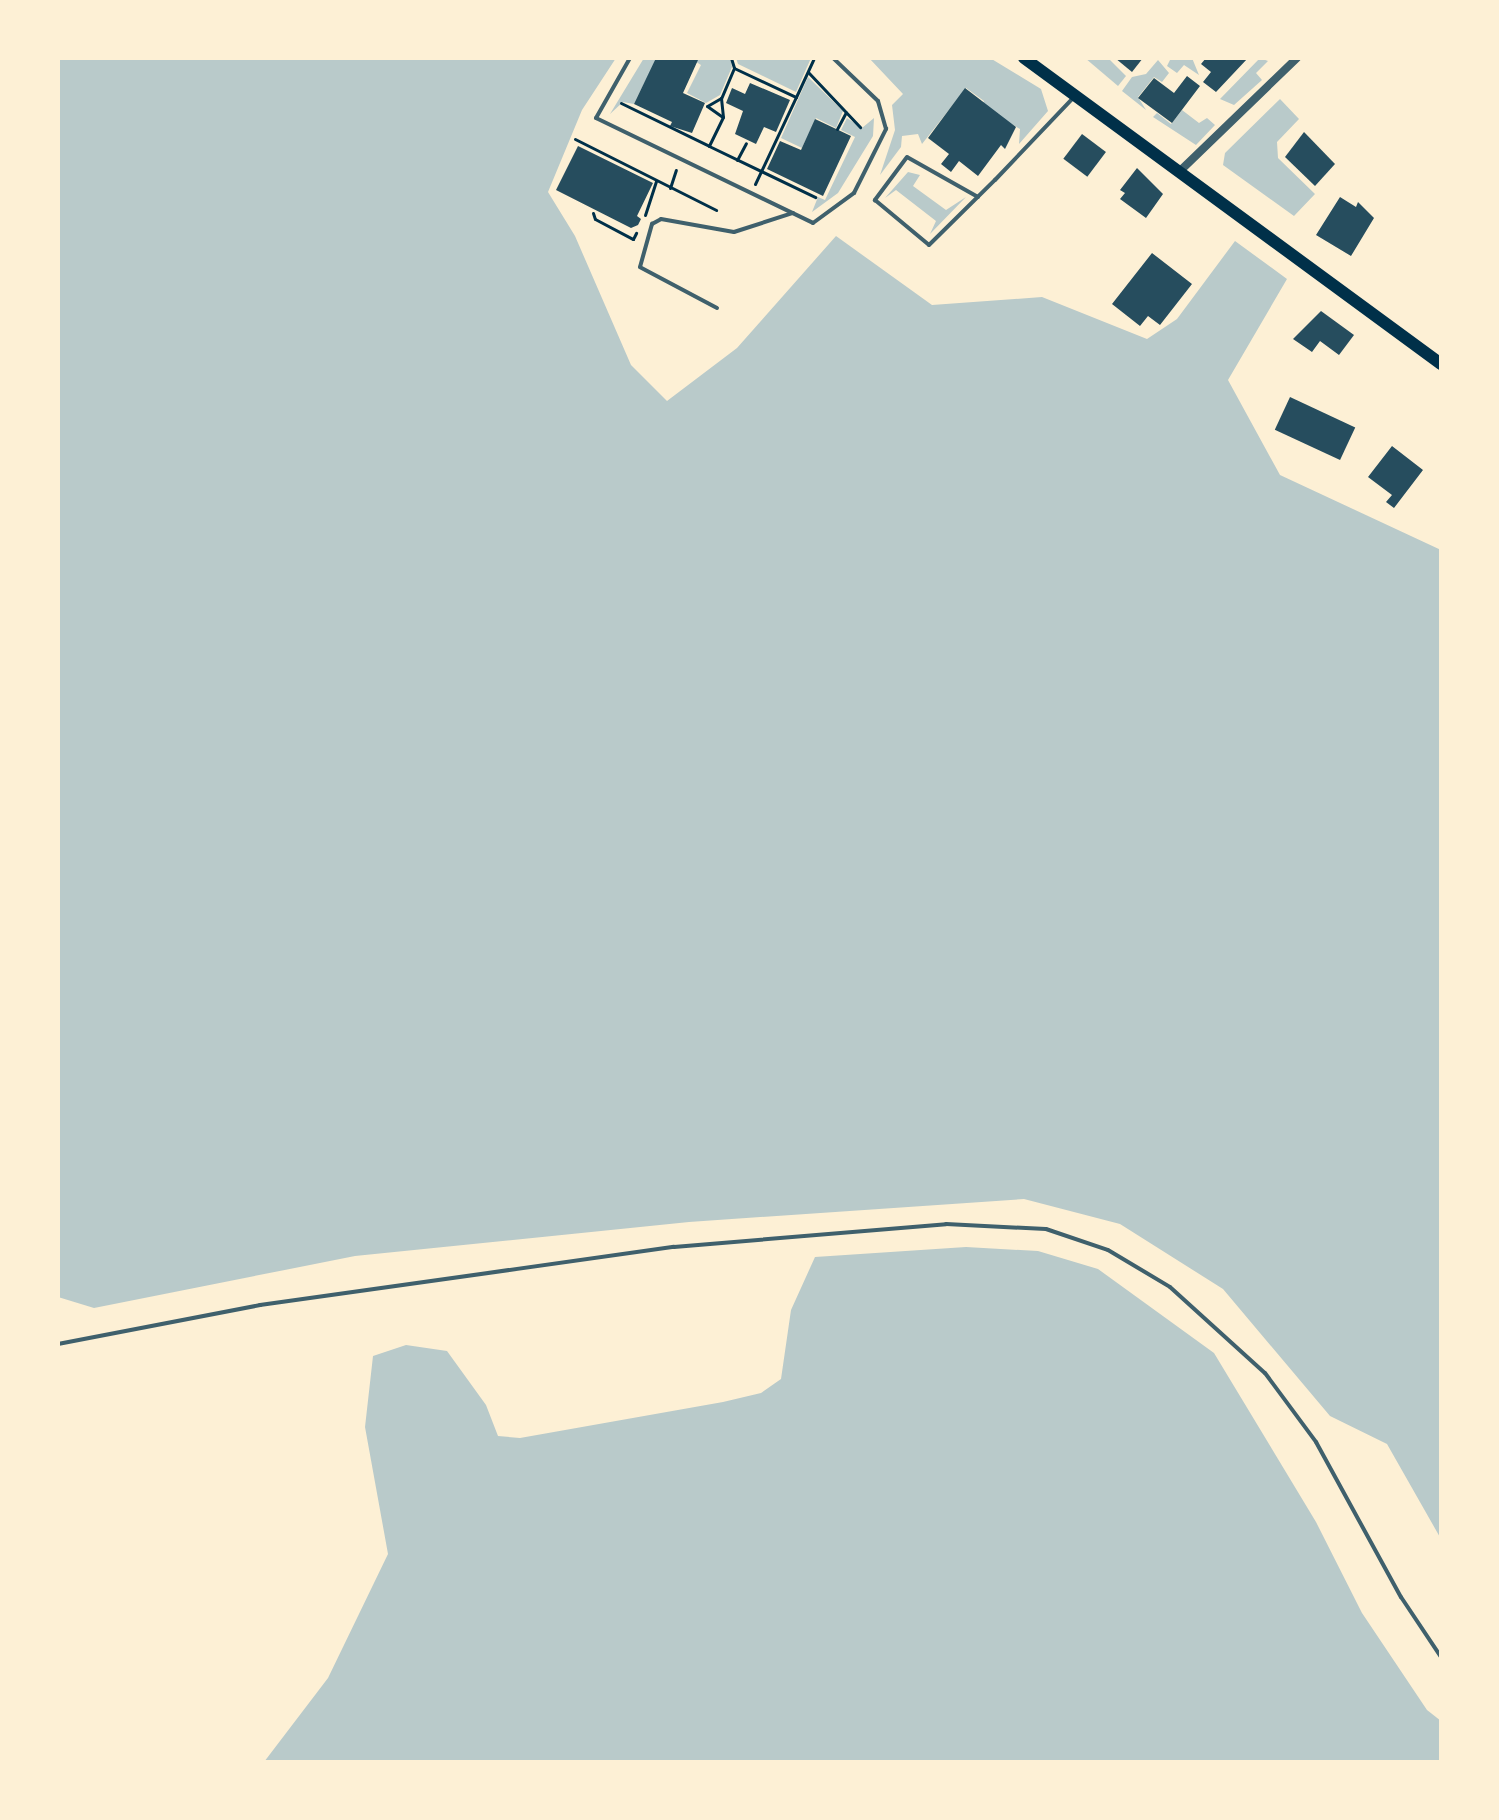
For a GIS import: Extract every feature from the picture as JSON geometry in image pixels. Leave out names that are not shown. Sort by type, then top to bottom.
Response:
[{"type":"main road","points":[[1024,58],[1078,93],[1441,364]]},
{"type":"street","points":[[1181,170],[1297,58]]},
{"type":"lane","points":[[630,58],[596,118],[813,223],[854,193],[886,129],[878,101],[833,58]]},
{"type":"lane","points":[[978,197],[907,157],[875,200],[929,245],[978,197],[1078,93]]},
{"type":"lane","points":[[717,308],[640,267],[652,224],[661,219],[734,232],[793,213]]},
{"type":"lane","points":[[58,1344],[275,1303],[674,1247],[946,1224],[1046,1229],[1108,1250],[1170,1287],[1265,1373],[1316,1442],[1401,1597],[1441,1657]]},
{"type":"path","points":[[709,146],[723,117],[721,98],[734,68],[731,58]]},
{"type":"path","points":[[751,193],[814,58]]},
{"type":"path","points":[[734,68],[796,97]]},
{"type":"path","points":[[808,72],[860,127]]},
{"type":"path","points":[[721,98],[707,106],[723,117]]},
{"type":"path","points":[[621,103],[815,197]]},
{"type":"path","points":[[837,129],[846,112]]},
{"type":"path","points":[[575,139],[716,210]]},
{"type":"path","points":[[737,160],[746,143]]},
{"type":"path","points":[[643,220],[656,181]]},
{"type":"path","points":[[593,213],[595,219],[633,239],[638,229]]},
{"type":"shaded area","points":[[58,58],[616,58],[582,110],[548,192],[575,236],[631,365],[667,401],[737,348],[836,236],[932,305],[1042,297],[1147,339],[1177,319],[1235,241],[1287,279],[1228,380],[1280,475],[1441,550],[1441,1539],[1387,1444],[1330,1416],[1223,1289],[1120,1224],[1024,1199],[689,1222],[355,1256],[94,1308],[58,1297]]},
{"type":"shaded area","points":[[644,58],[657,58],[634,104],[623,102],[610,114]]},
{"type":"shaded area","points":[[690,58],[730,58],[732,67],[720,95],[706,103],[687,93],[701,65]]},
{"type":"shaded area","points":[[736,58],[811,58],[796,92],[738,64]]},
{"type":"shaded area","points":[[869,58],[990,58],[1041,89],[1048,111],[1019,144],[1020,129],[981,106],[984,101],[966,88],[922,144],[918,134],[902,136],[901,147],[880,175],[895,130],[892,105],[903,94]]},
{"type":"shaded area","points":[[1085,58],[1108,58],[1126,76],[1118,86]]},
{"type":"shaded area","points":[[1171,58],[1192,58],[1199,75],[1184,65],[1177,73],[1167,66]]},
{"type":"shaded area","points":[[1260,58],[1268,61],[1256,73],[1262,80],[1234,105],[1220,99]]},
{"type":"shaded area","points":[[1158,60],[1169,73],[1162,82],[1154,77],[1138,97],[1146,110],[1122,91],[1132,77],[1146,74]]},
{"type":"shaded area","points":[[808,77],[843,111],[836,128],[816,118],[802,148],[781,138]]},
{"type":"shaded area","points":[[1280,99],[1299,119],[1277,142],[1278,158],[1315,194],[1294,216],[1223,165],[1225,153]]},
{"type":"shaded area","points":[[1182,110],[1199,123],[1207,118],[1215,125],[1196,145],[1153,117],[1157,113],[1171,124]]},
{"type":"shaded area","points":[[847,118],[862,128],[874,118],[873,136],[838,193],[812,212],[818,197],[825,200],[855,137],[841,130]]},
{"type":"shaded area","points":[[908,172],[920,175],[913,186],[946,210],[966,197],[930,234],[936,221],[896,190],[885,198]]},
{"type":"shaded area","points":[[966,1247],[1038,1251],[1098,1269],[1214,1353],[1316,1522],[1362,1613],[1427,1710],[1441,1721],[1441,1762],[264,1762],[328,1678],[388,1554],[365,1427],[373,1356],[406,1345],[447,1351],[486,1405],[498,1436],[520,1438],[723,1402],[761,1393],[781,1379],[791,1310],[815,1257]]},
{"type":"building","points":[[656,58],[698,60],[683,93],[705,103],[692,133],[670,126],[672,122],[634,104]]},
{"type":"building","points":[[1115,58],[1143,58],[1132,72]]},
{"type":"building","points":[[1206,58],[1248,58],[1216,92],[1203,82],[1211,72],[1201,64]]},
{"type":"building","points":[[1187,76],[1200,86],[1172,123],[1138,98],[1154,78],[1174,93]]},
{"type":"building","points":[[750,83],[790,100],[776,132],[764,127],[756,144],[735,134],[743,111],[726,103],[732,88],[745,94]]},
{"type":"building","points":[[965,88],[1016,127],[1005,149],[1001,145],[978,176],[959,161],[951,172],[941,164],[949,154],[928,138]]},
{"type":"building","points":[[815,119],[851,136],[823,196],[767,169],[780,141],[801,150]]},
{"type":"building","points":[[1304,132],[1335,164],[1315,186],[1285,157]]},
{"type":"building","points":[[1082,134],[1106,152],[1087,177],[1063,159]]},
{"type":"building","points":[[578,146],[653,183],[637,216],[641,219],[638,225],[631,228],[556,190]]},
{"type":"building","points":[[1137,168],[1163,194],[1146,218],[1120,199],[1125,193],[1120,190]]},
{"type":"building","points":[[1340,197],[1356,207],[1358,202],[1374,218],[1351,256],[1316,235]]},
{"type":"building","points":[[1152,253],[1192,284],[1160,325],[1148,316],[1140,326],[1112,304]]},
{"type":"building","points":[[1321,311],[1354,335],[1339,355],[1320,341],[1312,352],[1293,339]]},
{"type":"building","points":[[1290,397],[1355,427],[1340,460],[1275,430]]},
{"type":"building","points":[[1392,446],[1423,470],[1394,508],[1386,502],[1392,495],[1368,477]]}]
